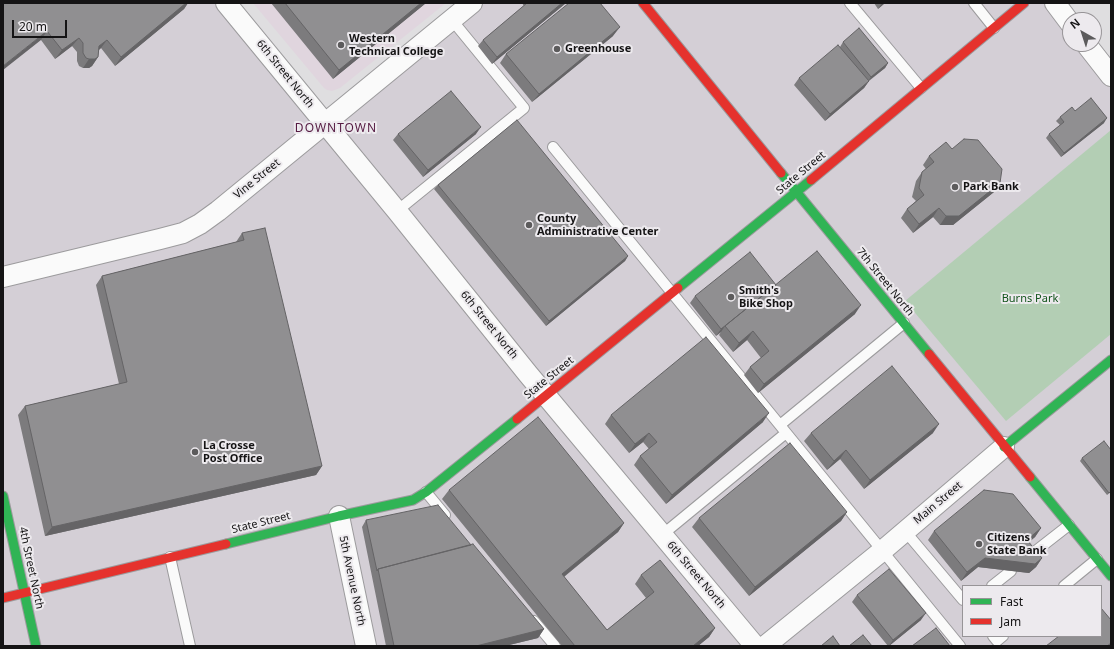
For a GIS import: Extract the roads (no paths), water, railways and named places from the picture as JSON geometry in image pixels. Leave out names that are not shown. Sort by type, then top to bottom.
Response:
[{"type":"main road","name":"7th Street North","points":[[643,3],[1004,447],[1111,576]]},
{"type":"main road","name":"State Street","points":[[3,598],[339,516],[413,500],[426,492],[546,396],[1024,3]]},
{"type":"main road","name":"Main Street","points":[[1004,447],[1111,360]]},
{"type":"main road","name":"4th Street North","points":[[3,496],[36,646]]},
{"type":"street","name":"6th Street North","points":[[226,3],[397,211],[546,396],[754,646]]},
{"type":"street","name":"Vine Street","points":[[3,277],[183,233],[200,224],[218,211],[472,3]]},
{"type":"street","points":[[1054,3],[1062,13]]},
{"type":"street","points":[[1092,52],[1111,76]]},
{"type":"street","name":"Main Street","points":[[765,646],[882,551],[1004,447]]},
{"type":"street","name":"5th Avenue North","points":[[339,516],[366,646]]},
{"type":"lane","points":[[850,3],[922,88]]},
{"type":"lane","points":[[974,3],[994,28]]},
{"type":"lane","points":[[397,211],[524,108],[452,20]]},
{"type":"lane","points":[[553,147],[960,646]]},
{"type":"lane","points":[[662,535],[904,324]]},
{"type":"lane","points":[[426,492],[451,521]]},
{"type":"lane","points":[[1028,557],[1069,525]]},
{"type":"lane","points":[[905,531],[962,599]]},
{"type":"lane","points":[[170,557],[190,646]]},
{"type":"lane","points":[[1065,585],[1097,559]]},
{"type":"lane","points":[[993,585],[1011,571]]},
{"type":"lane","points":[[530,616],[555,646]]},
{"type":"lane","points":[[993,637],[997,641],[1002,637]]},
{"type":"place","name":"Western Technical College","points":[[341,45]]},
{"type":"place","name":"Greenhouse","points":[[557,49]]},
{"type":"place","name":"Park Bank","points":[[955,187]]},
{"type":"place","name":"County Administrative Center","points":[[529,225]]},
{"type":"place","name":"Smith's Bike Shop","points":[[731,297]]},
{"type":"place","name":"La Crosse Post Office","points":[[195,452]]},
{"type":"place","name":"Citizens State Bank","points":[[979,544]]},
{"type":"district","name":"DOWNTOWN","points":[[336,129]]},
{"type":"park label","name":"Burns Park","points":[[1030,299]]}]
